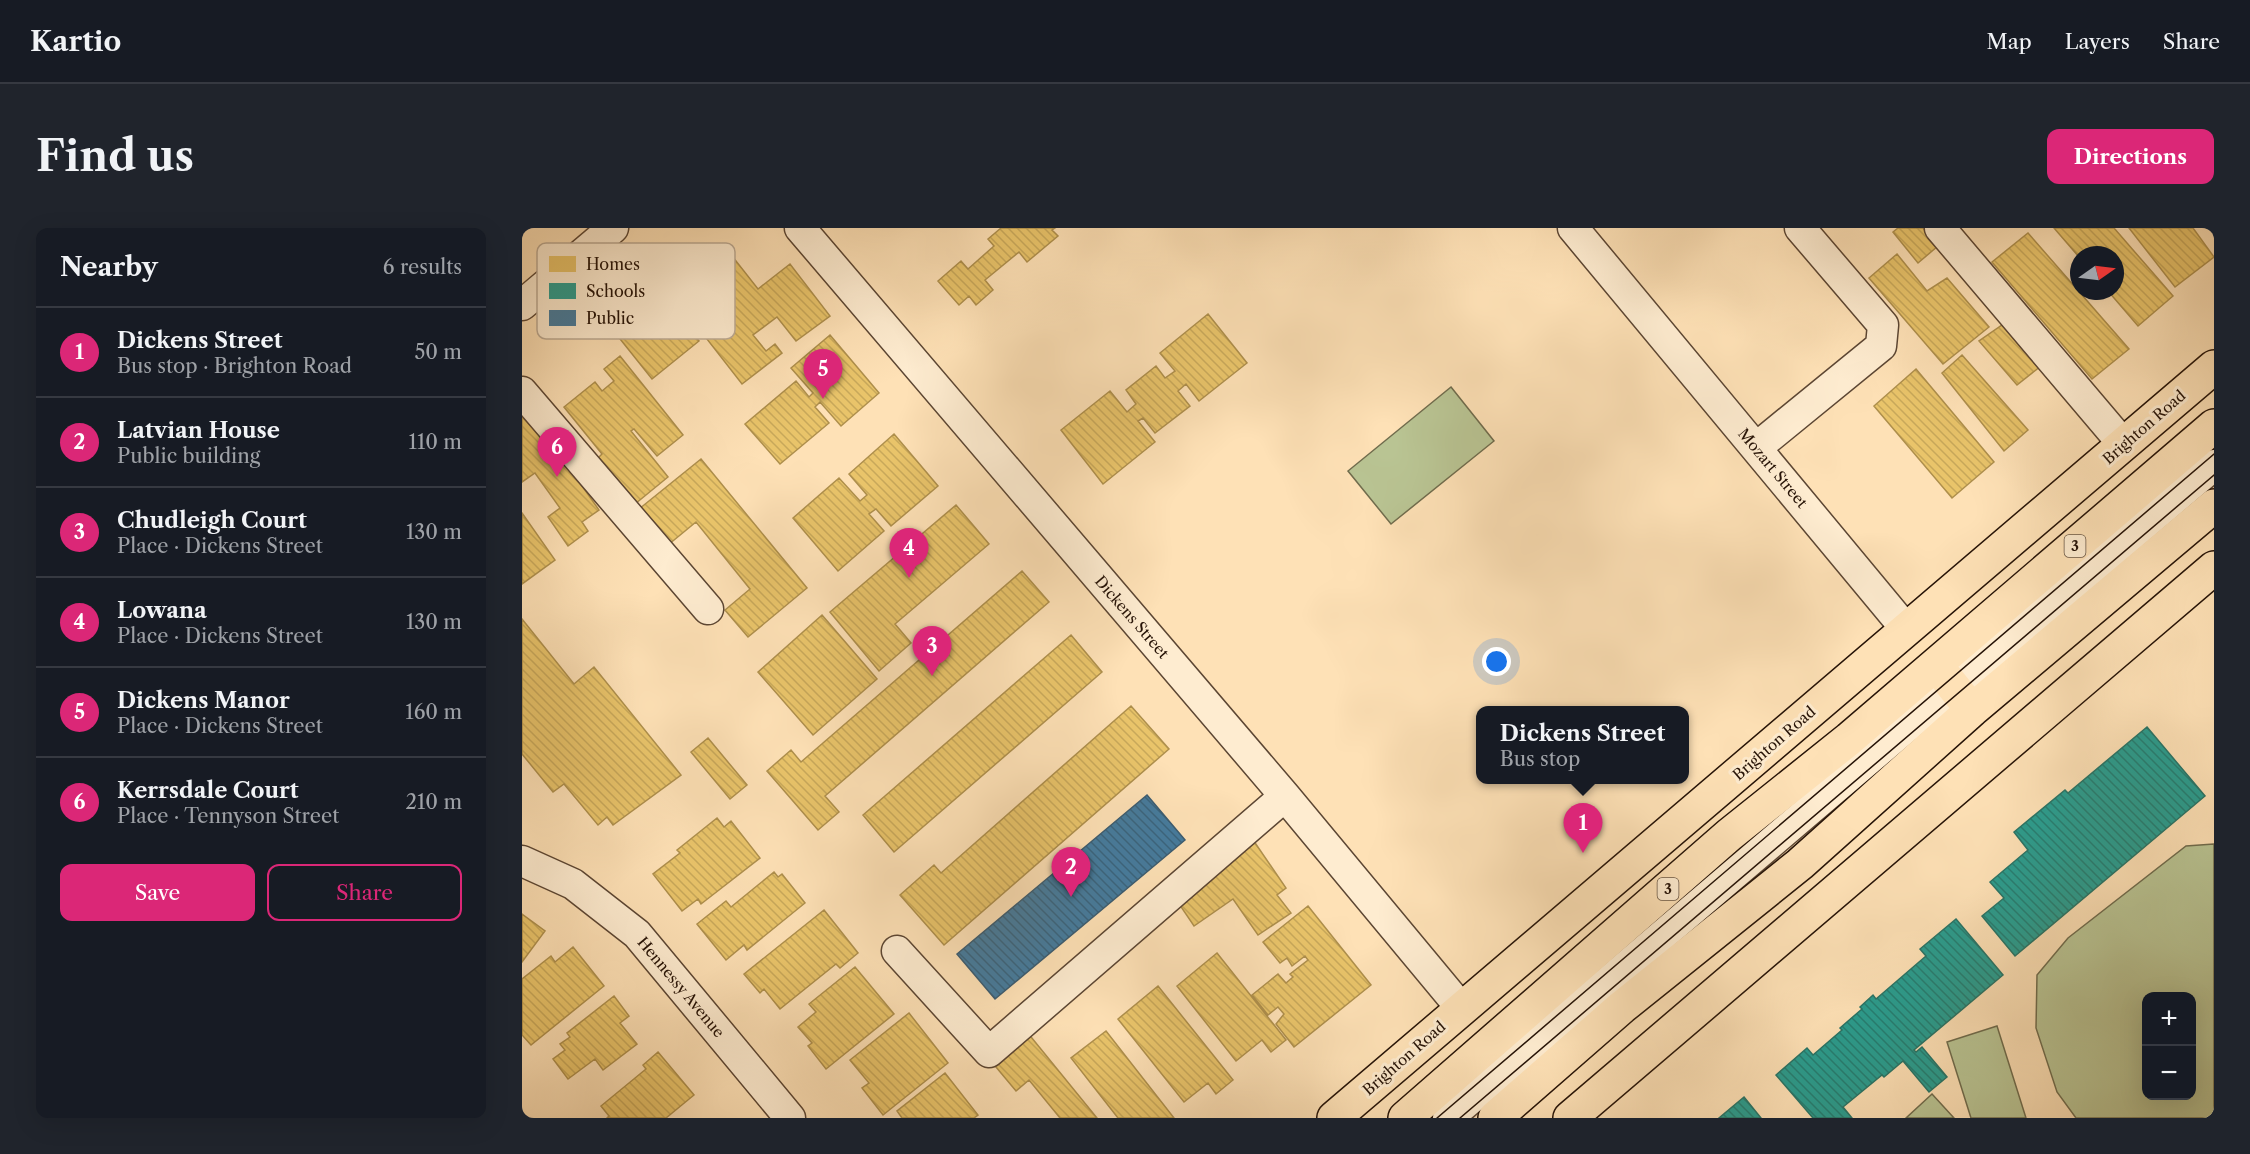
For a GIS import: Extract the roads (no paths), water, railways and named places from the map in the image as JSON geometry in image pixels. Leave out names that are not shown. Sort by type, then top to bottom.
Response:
[{"type":"main road","name":"Brighton Road","points":[[1334,1118],[2124,445],[2200,388],[2214,367]]},
{"type":"main road","name":"3","points":[[1503,1114],[1622,1007],[1800,864],[1953,687],[2214,426]]},
{"type":"main road","name":"3","points":[[1405,1118],[1729,835],[1849,740],[1953,687],[2214,506]]},
{"type":"main road","points":[[1570,1118],[2214,568]]},
{"type":"main road","name":"Mozart Street","points":[[1906,629],[1953,687]]},
{"type":"street","points":[[595,243],[613,228]]},
{"type":"street","name":"Dickens Street","points":[[800,228],[1285,796],[1462,1009]]},
{"type":"street","name":"Mozart Street","points":[[1573,228],[1906,629]]},
{"type":"street","points":[[1756,448],[1881,346],[1883,326],[1800,228]]},
{"type":"street","points":[[1940,228],[2124,445]]},
{"type":"street","points":[[522,305],[537,292]]},
{"type":"street","points":[[522,392],[708,609]]},
{"type":"street","points":[[1448,1118],[2214,465]]},
{"type":"street","points":[[897,951],[989,1052],[1285,796]]},
{"type":"street","name":"Hennessy Avenue","points":[[522,861],[573,884],[637,934],[790,1118]]},
{"type":"tram line","points":[[1437,1118],[2214,454]]},
{"type":"tram line","points":[[1460,1118],[2214,475]]},
{"type":"place","name":"Dickens Manor","points":[[823,399]]},
{"type":"place","name":"Kerrsdale Court","points":[[557,477]]},
{"type":"place","name":"Lowana","points":[[909,578]]},
{"type":"place","name":"Chudleigh Court","points":[[932,676]]},
{"type":"place","name":"Dickens Street","points":[[1583,853]]},
{"type":"place","name":"Latvian House","points":[[1071,897]]}]
